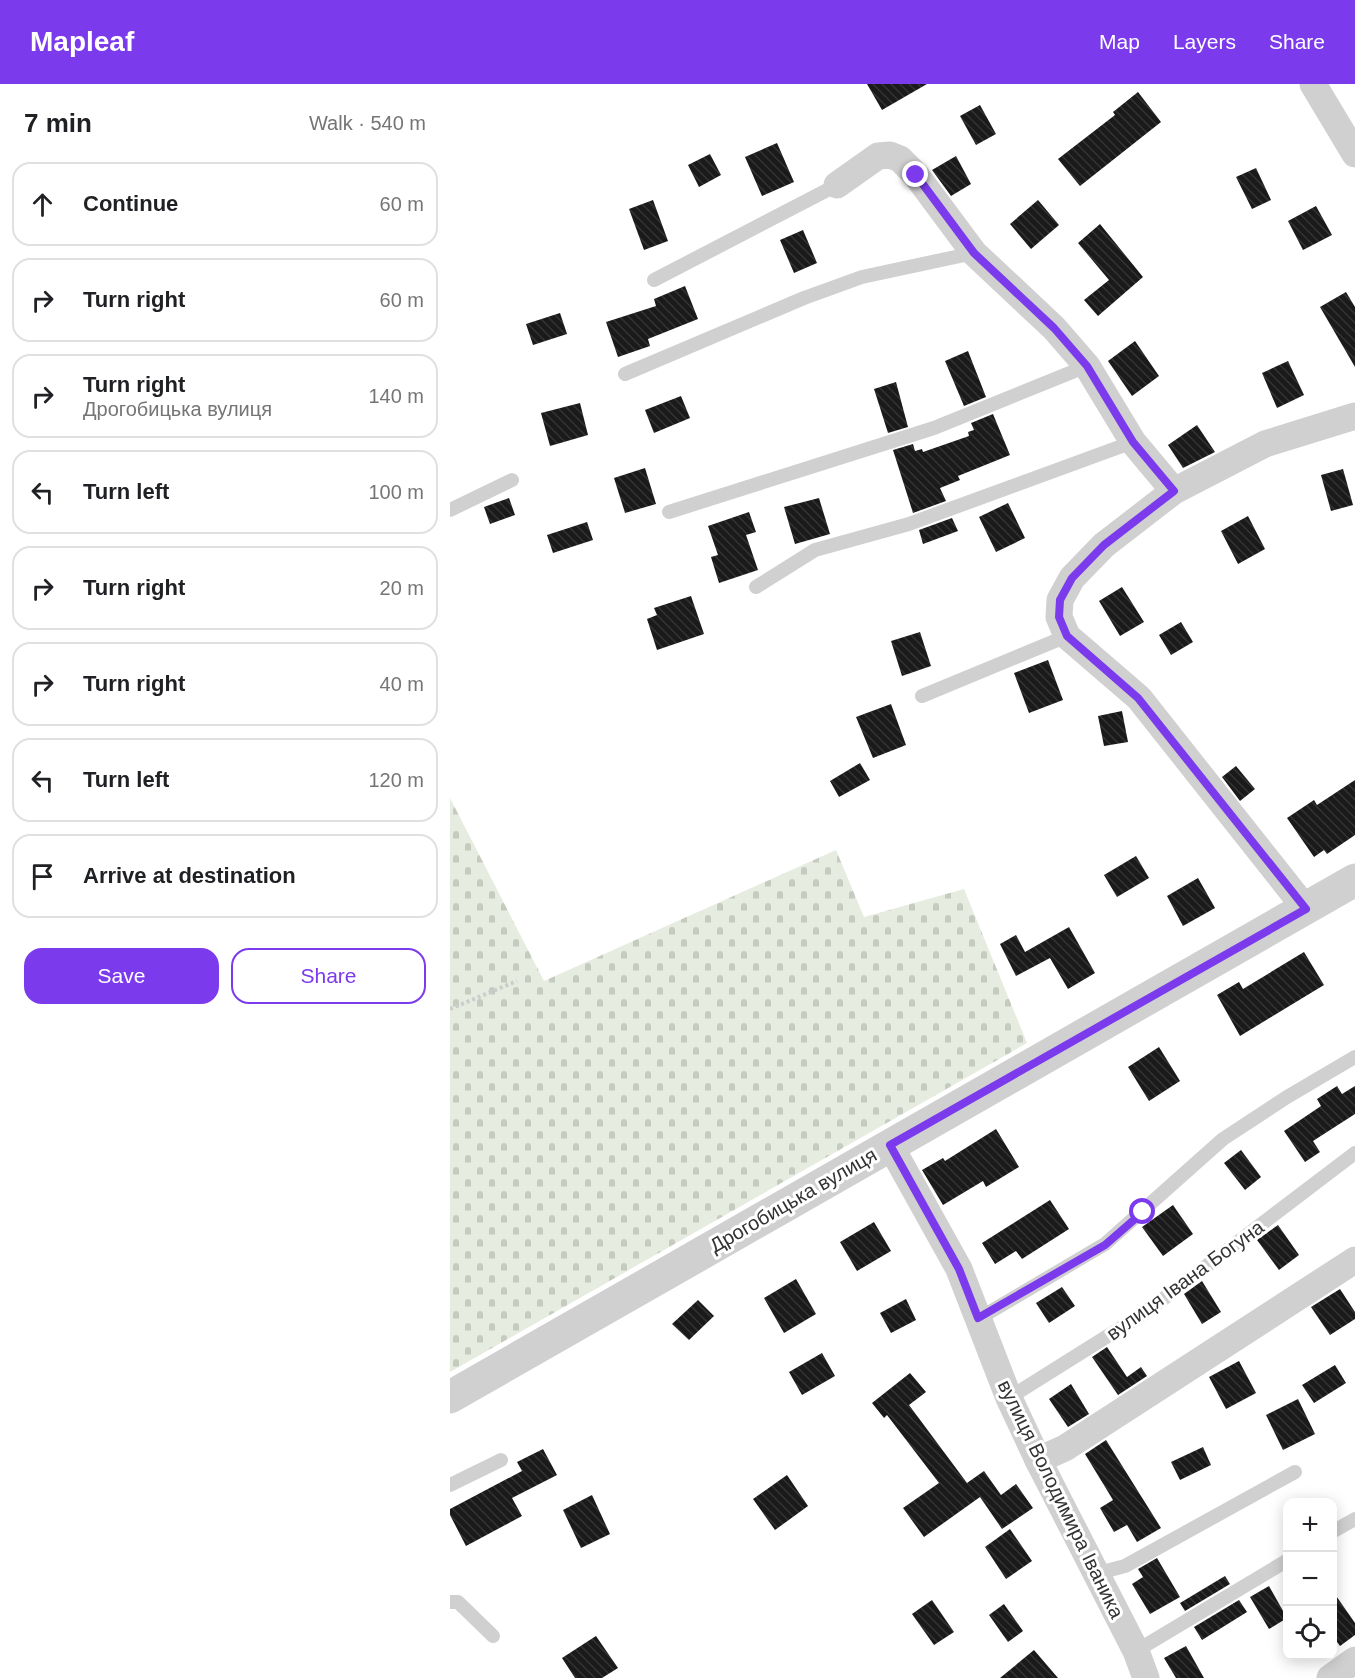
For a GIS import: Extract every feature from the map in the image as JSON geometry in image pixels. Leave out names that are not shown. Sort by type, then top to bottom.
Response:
[{"type":"street","points":[[1313,84],[1355,154]]},
{"type":"street","points":[[837,185],[878,156],[890,155],[900,159],[916,175],[974,253],[1054,328],[1087,366],[1133,442],[1174,491]]},
{"type":"street","points":[[1306,909],[1138,698],[1067,636],[1059,617],[1060,600],[1072,578],[1104,545],[1174,491],[1265,444],[1355,416]]},
{"type":"street","name":"Дрогобицька вулиця","points":[[450,1397],[1355,880]]},
{"type":"street","name":"вулиця Володимира Іваника","points":[[890,1145],[959,1269],[1010,1398],[1038,1460],[1136,1651],[1146,1678]]},
{"type":"street","points":[[1038,1460],[1065,1448],[1355,1260]]},
{"type":"street","points":[[1330,1678],[1355,1660]]},
{"type":"lane","points":[[654,280],[837,185]]},
{"type":"lane","points":[[625,374],[862,277],[974,253]]},
{"type":"lane","points":[[669,512],[934,428],[1087,366]]},
{"type":"lane","points":[[756,587],[815,550],[909,524],[1133,442]]},
{"type":"lane","points":[[450,510],[512,480]]},
{"type":"lane","points":[[922,696],[1067,636]]},
{"type":"lane","points":[[978,1318],[1105,1245],[1223,1139],[1287,1096],[1355,1057]]},
{"type":"lane","name":"вулиця Івана Богуна","points":[[1010,1398],[1146,1312],[1355,1153]]},
{"type":"lane","points":[[450,1485],[501,1460]]},
{"type":"lane","points":[[1095,1574],[1125,1566],[1295,1472]]},
{"type":"lane","points":[[1337,1529],[1355,1519]]},
{"type":"lane","points":[[1136,1651],[1283,1562]]},
{"type":"lane","points":[[450,1602],[458,1602],[493,1636]]},
{"type":"path","points":[[450,1009],[517,981]]},
{"type":"green space","points":[[450,798],[544,981],[836,850],[864,917],[964,889],[1027,1043],[450,1372]]},
{"type":"building","points":[[867,84],[927,84],[882,110]]},
{"type":"building","points":[[1138,92],[1161,122],[1080,186],[1058,159],[1115,115],[1113,112]]},
{"type":"building","points":[[980,105],[996,134],[976,145],[960,116]]},
{"type":"building","points":[[777,143],[794,182],[762,196],[745,157]]},
{"type":"building","points":[[710,154],[721,175],[699,187],[688,165]]},
{"type":"building","points":[[956,156],[971,184],[951,196],[932,170]]},
{"type":"building","points":[[1256,168],[1271,200],[1252,209],[1236,177]]},
{"type":"building","points":[[653,200],[668,241],[644,250],[629,209]]},
{"type":"building","points":[[1038,200],[1059,225],[1031,249],[1010,224]]},
{"type":"building","points":[[1316,206],[1332,235],[1303,250],[1288,221]]},
{"type":"building","points":[[1100,224],[1143,277],[1098,316],[1084,300],[1109,280],[1078,243]]},
{"type":"building","points":[[803,230],[817,263],[794,273],[780,240]]},
{"type":"building","points":[[685,286],[698,319],[648,339],[650,346],[618,357],[606,322],[656,306],[654,299]]},
{"type":"building","points":[[1346,292],[1355,307],[1355,367],[1320,307]]},
{"type":"building","points":[[560,313],[567,334],[533,345],[526,324]]},
{"type":"building","points":[[1135,341],[1159,376],[1132,396],[1108,361]]},
{"type":"building","points":[[968,351],[986,397],[964,406],[945,361]]},
{"type":"building","points":[[1288,361],[1304,395],[1277,408],[1262,373]]},
{"type":"building","points":[[896,382],[908,427],[888,433],[874,389]]},
{"type":"building","points":[[681,396],[690,418],[654,433],[645,410]]},
{"type":"building","points":[[580,403],[588,435],[550,446],[541,413]]},
{"type":"building","points":[[993,414],[1010,455],[958,476],[960,480],[940,488],[946,501],[913,513],[893,450],[913,444],[915,451],[922,449],[923,452],[969,436],[968,432],[974,430],[971,423]]},
{"type":"building","points":[[1197,425],[1215,452],[1183,468],[1168,445]]},
{"type":"building","points":[[645,468],[656,504],[625,513],[614,478]]},
{"type":"building","points":[[1343,469],[1353,505],[1331,511],[1321,475]]},
{"type":"building","points":[[509,498],[515,515],[490,524],[484,507]]},
{"type":"building","points":[[819,498],[830,534],[795,544],[784,507]]},
{"type":"building","points":[[1008,503],[1025,538],[996,552],[979,517]]},
{"type":"building","points":[[749,512],[756,532],[746,535],[758,570],[719,583],[711,557],[718,555],[708,526]]},
{"type":"building","points":[[1248,516],[1265,549],[1238,564],[1221,531]]},
{"type":"building","points":[[952,518],[958,531],[923,544],[919,530]]},
{"type":"building","points":[[587,522],[593,540],[553,553],[547,535]]},
{"type":"building","points":[[1122,587],[1144,622],[1120,636],[1099,601]]},
{"type":"building","points":[[691,596],[704,634],[657,650],[647,619],[657,615],[654,608]]},
{"type":"building","points":[[1181,622],[1193,642],[1171,655],[1159,635]]},
{"type":"building","points":[[920,632],[931,666],[902,676],[891,641]]},
{"type":"building","points":[[1048,660],[1063,700],[1029,713],[1014,673]]},
{"type":"building","points":[[891,704],[906,745],[873,758],[856,717]]},
{"type":"building","points":[[1122,711],[1128,742],[1104,746],[1098,716]]},
{"type":"building","points":[[860,763],[870,780],[839,797],[830,781]]},
{"type":"building","points":[[1236,766],[1255,789],[1240,801],[1222,777]]},
{"type":"building","points":[[1355,780],[1355,835],[1327,854],[1324,850],[1314,857],[1287,818],[1314,800],[1317,805]]},
{"type":"building","points":[[1136,856],[1149,878],[1117,897],[1104,875]]},
{"type":"building","points":[[1198,878],[1215,908],[1183,926],[1167,896]]},
{"type":"building","points":[[1069,927],[1095,973],[1068,989],[1050,958],[1016,976],[1000,944],[1016,935],[1025,952]]},
{"type":"building","points":[[1304,952],[1324,985],[1240,1036],[1217,995],[1239,982],[1243,989]]},
{"type":"building","points":[[1159,1047],[1180,1081],[1149,1101],[1128,1067]]},
{"type":"building","points":[[1337,1086],[1342,1094],[1355,1086],[1355,1114],[1313,1141],[1320,1152],[1305,1162],[1284,1131],[1321,1106],[1317,1099]]},
{"type":"building","points":[[996,1129],[1019,1167],[986,1187],[983,1181],[943,1205],[922,1170],[943,1158],[945,1161]]},
{"type":"building","points":[[1241,1150],[1261,1177],[1245,1190],[1224,1163]]},
{"type":"building","points":[[1050,1200],[1069,1229],[1022,1259],[1016,1251],[995,1264],[982,1243]]},
{"type":"building","points":[[1173,1205],[1193,1234],[1163,1256],[1142,1227]]},
{"type":"building","points":[[874,1222],[891,1251],[857,1271],[840,1242]]},
{"type":"building","points":[[1278,1225],[1299,1255],[1279,1270],[1257,1240]]},
{"type":"building","points":[[796,1279],[816,1314],[784,1333],[764,1298]]},
{"type":"building","points":[[1202,1281],[1221,1312],[1202,1324],[1184,1294]]},
{"type":"building","points":[[1062,1287],[1075,1306],[1049,1323],[1036,1303]]},
{"type":"building","points":[[1340,1289],[1355,1312],[1355,1319],[1330,1335],[1311,1307]]},
{"type":"building","points":[[906,1299],[916,1320],[891,1333],[880,1313]]},
{"type":"building","points":[[698,1300],[714,1316],[689,1340],[672,1324]]},
{"type":"building","points":[[1107,1347],[1127,1377],[1141,1367],[1147,1376],[1118,1395],[1092,1357]]},
{"type":"building","points":[[822,1353],[835,1376],[802,1395],[789,1372]]},
{"type":"building","points":[[1239,1361],[1256,1393],[1226,1409],[1209,1377]]},
{"type":"building","points":[[1335,1365],[1346,1383],[1314,1403],[1302,1385]]},
{"type":"building","points":[[910,1373],[926,1392],[909,1405],[967,1483],[984,1471],[1001,1495],[1016,1484],[1033,1508],[1002,1529],[980,1497],[924,1537],[903,1508],[939,1483],[887,1415],[884,1418],[872,1403]]},
{"type":"building","points":[[1071,1384],[1089,1414],[1068,1427],[1049,1399]]},
{"type":"building","points":[[1298,1399],[1315,1434],[1283,1450],[1266,1415]]},
{"type":"building","points":[[1106,1440],[1161,1528],[1137,1542],[1127,1525],[1114,1532],[1100,1508],[1113,1500],[1085,1454]]},
{"type":"building","points":[[1203,1447],[1211,1465],[1180,1480],[1171,1462]]},
{"type":"building","points":[[543,1449],[557,1475],[512,1498],[522,1516],[466,1546],[450,1515],[450,1509],[522,1471],[517,1462]]},
{"type":"building","points":[[787,1475],[808,1506],[775,1530],[753,1499]]},
{"type":"building","points":[[592,1495],[610,1534],[581,1548],[563,1510]]},
{"type":"building","points":[[1010,1529],[1032,1561],[1006,1579],[985,1547]]},
{"type":"building","points":[[1157,1558],[1180,1597],[1150,1614],[1132,1584],[1143,1577],[1138,1569]]},
{"type":"building","points":[[1225,1576],[1230,1584],[1185,1611],[1180,1603]]},
{"type":"building","points":[[1269,1586],[1283,1611],[1283,1620],[1269,1629],[1250,1597]]},
{"type":"building","points":[[1337,1597],[1355,1623],[1355,1635],[1340,1646],[1337,1642]]},
{"type":"building","points":[[932,1600],[954,1632],[934,1645],[912,1614]]},
{"type":"building","points":[[1239,1600],[1247,1612],[1202,1640],[1194,1627]]},
{"type":"building","points":[[1004,1604],[1023,1631],[1008,1642],[989,1615]]},
{"type":"building","points":[[596,1636],[618,1668],[602,1678],[575,1678],[562,1658]]},
{"type":"building","points":[[1186,1646],[1204,1678],[1176,1678],[1164,1658]]},
{"type":"building","points":[[1034,1650],[1058,1678],[1000,1678]]},
{"type":"route","points":[[916,175],[974,253],[1054,328],[1087,366],[1133,442],[1174,491],[1104,545],[1072,578],[1060,600],[1059,617],[1067,636],[1138,698],[1306,909],[890,1145],[959,1269],[978,1318],[1105,1245],[1143,1212]]}]
